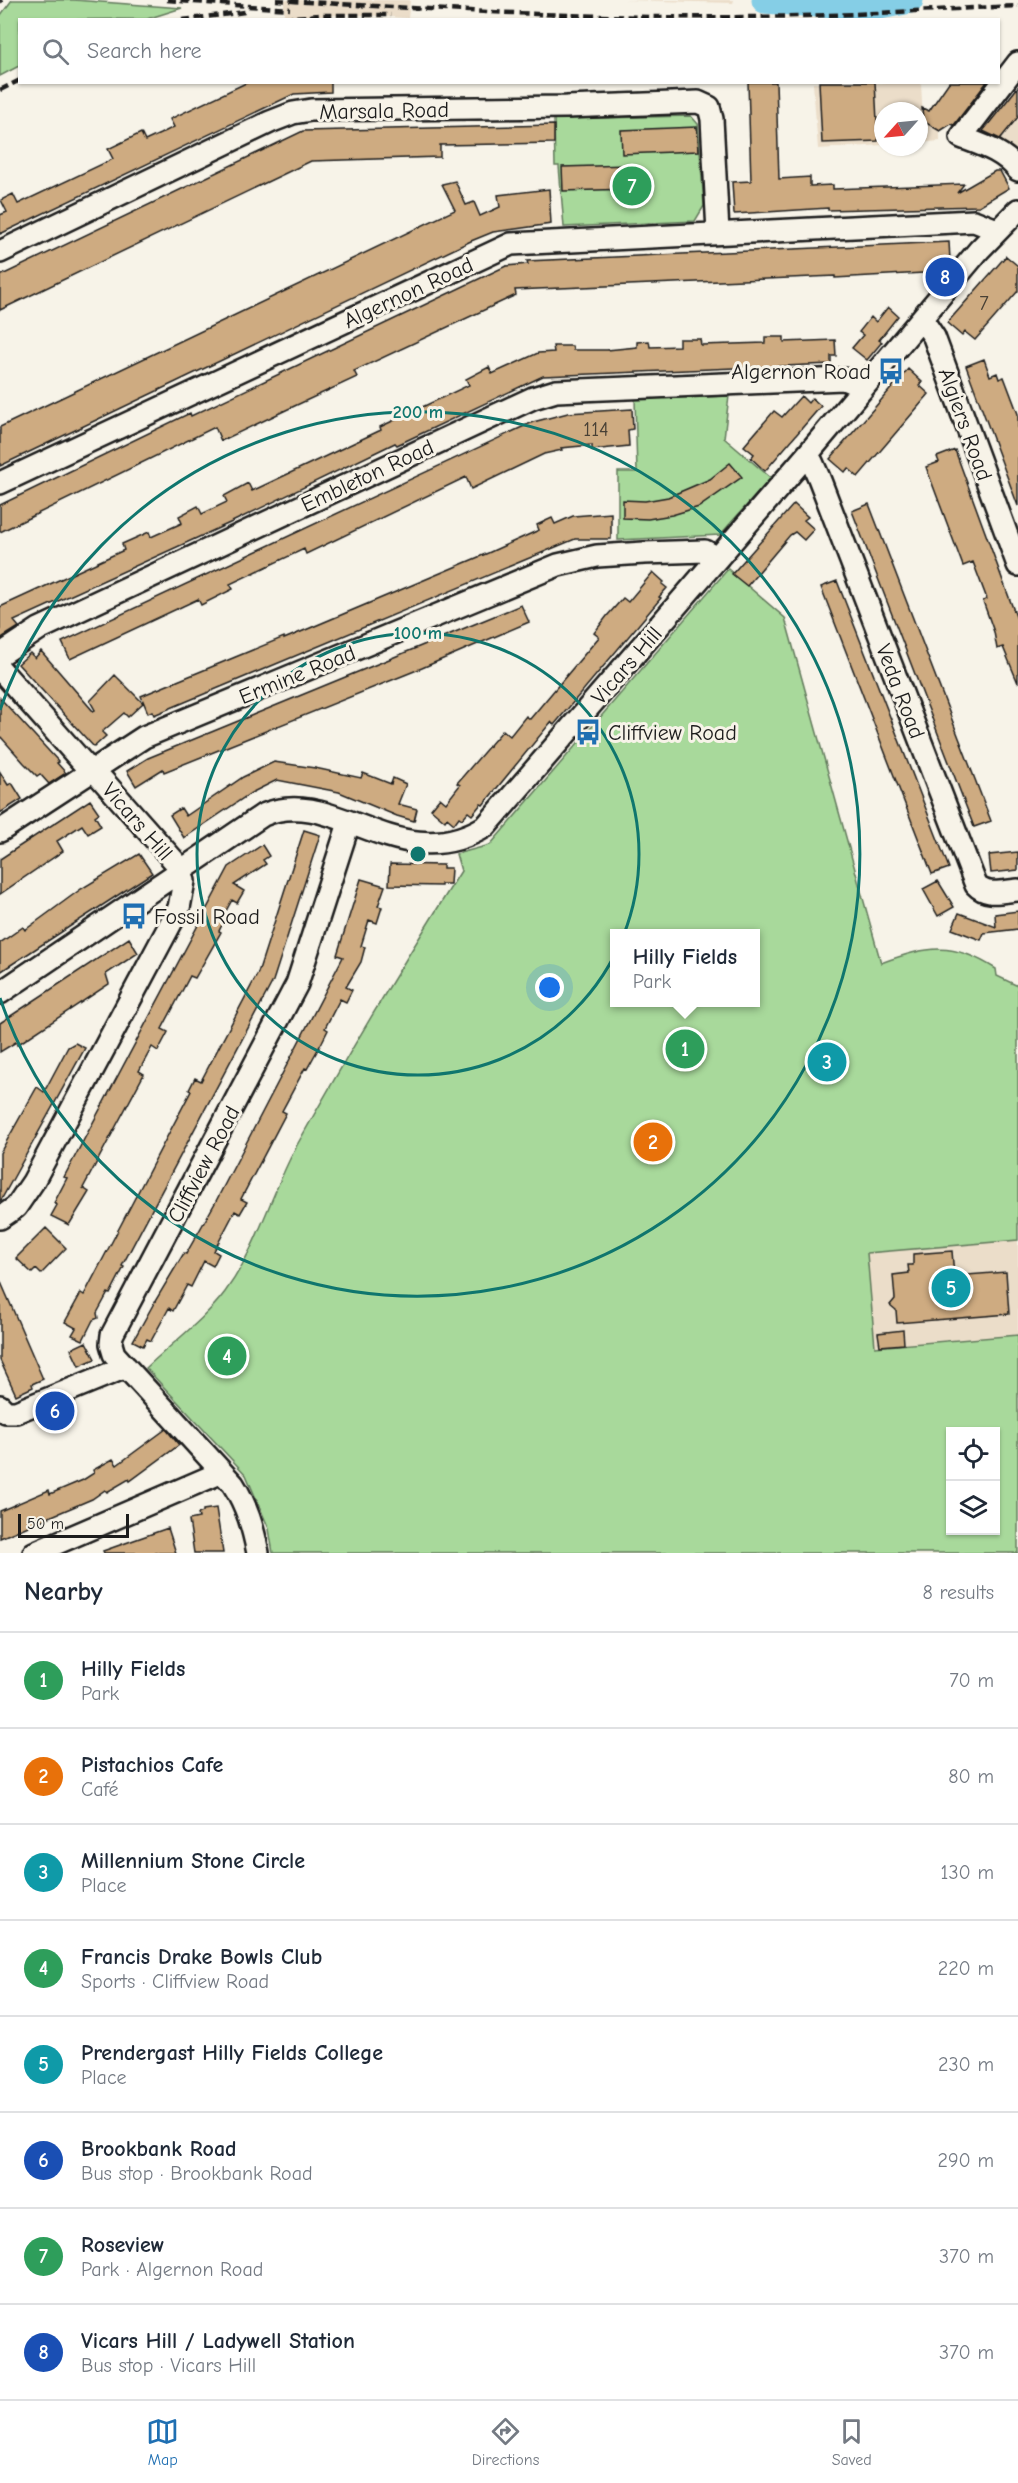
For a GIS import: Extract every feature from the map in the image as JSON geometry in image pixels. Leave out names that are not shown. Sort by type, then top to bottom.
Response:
[{"type":"street","points":[[1018,63],[961,137],[996,151],[1010,160],[1018,170]]},
{"type":"street","name":"Marsala Road","points":[[0,252],[270,122],[293,113],[311,110],[566,107],[698,102],[709,107],[712,119],[718,232]]},
{"type":"street","points":[[997,230],[1018,210]]},
{"type":"street","name":"Algernon Road","points":[[0,483],[511,244],[974,221],[997,230]]},
{"type":"street","name":"Vicars Hill","points":[[0,669],[99,776],[181,871],[263,815],[277,809],[292,807],[309,810],[402,840],[424,844],[465,837],[486,826],[806,456],[997,230]]},
{"type":"street","name":"Algiers Road","points":[[922,319],[934,338],[1018,565]]},
{"type":"street","name":"Embleton Road","points":[[0,655],[39,629],[502,412],[556,391],[843,379],[864,387]]},
{"type":"street","name":"Veda Road","points":[[806,456],[812,462],[819,478],[976,885],[982,892],[989,893],[1018,890]]},
{"type":"street","name":"Ermine Road","points":[[0,831],[144,737],[558,565],[597,556],[644,553],[705,551],[718,558]]},
{"type":"street","name":"Cliffview Road","points":[[258,1553],[253,1526],[243,1499],[222,1472],[114,1354],[111,1344],[112,1335],[297,984],[349,823]]},
{"type":"street","points":[[0,993],[181,871],[184,881],[179,908],[33,1182],[16,1207],[0,1218]]},
{"type":"street","points":[[0,1407],[6,1412],[16,1412],[126,1367]]},
{"type":"street","points":[[48,1550],[222,1472]]},
{"type":"shaded area","points":[[284,0],[410,0],[408,18],[349,14],[284,18]]},
{"type":"shaded area","points":[[623,0],[734,0],[733,3]]},
{"type":"shaded area","points":[[813,84],[921,84],[922,102],[874,102],[874,146],[818,149]]},
{"type":"shaded area","points":[[1018,116],[1018,160],[998,142]]},
{"type":"shaded area","points":[[928,123],[940,131],[940,141],[928,142]]},
{"type":"shaded area","points":[[1018,1240],[1018,1335],[874,1347],[867,1253]]},
{"type":"green space","points":[[12,0],[74,0],[182,8],[150,18],[18,18],[18,67],[0,76],[0,16]]},
{"type":"green space","points":[[691,116],[698,124],[704,206],[695,221],[564,227],[559,166],[555,166],[554,119]]},
{"type":"green space","points":[[729,396],[724,438],[771,478],[720,535],[618,540],[618,472],[637,472],[635,399]]},
{"type":"green space","points":[[728,569],[785,618],[881,963],[927,950],[953,950],[981,960],[996,969],[997,976],[1018,986],[1018,1240],[867,1253],[875,1347],[1018,1335],[1018,1553],[273,1553],[269,1529],[246,1475],[146,1368],[208,1312],[237,1275],[297,1145],[377,1007],[461,871],[456,854],[490,845]]},
{"type":"building","points":[[244,84],[331,84],[331,92],[294,94],[0,234],[0,215],[7,212],[1,200],[13,194],[18,204],[113,159],[108,149],[141,133],[145,141],[160,134],[174,127],[170,119]]},
{"type":"building","points":[[748,84],[776,84],[779,179],[810,177],[810,186],[833,185],[833,189],[964,184],[957,193],[995,171],[1000,171],[1009,188],[979,206],[828,210],[828,208],[734,214],[732,182],[751,181]]},
{"type":"building","points":[[819,84],[875,84],[874,141],[822,143]]},
{"type":"building","points":[[948,84],[985,84],[954,125],[951,124],[940,131],[928,124],[928,111]]},
{"type":"building","points":[[1018,87],[1018,117],[1000,139],[983,131]]},
{"type":"building","points":[[554,125],[554,143],[440,145],[440,157],[311,161],[0,310],[0,276],[303,131]]},
{"type":"building","points":[[697,127],[699,151],[622,154],[621,130]]},
{"type":"building","points":[[629,165],[630,189],[563,191],[562,167]]},
{"type":"building","points":[[455,181],[466,205],[474,202],[480,216],[500,207],[498,195],[549,189],[551,224],[493,232],[471,241],[0,466],[0,427],[455,210],[442,184]]},
{"type":"building","points":[[949,242],[950,260],[940,260],[941,272],[515,290],[516,295],[354,371],[357,377],[221,441],[215,427],[0,532],[0,505],[190,413],[191,416],[506,266],[528,264],[527,261]]},
{"type":"building","points":[[1006,256],[1018,266],[1018,291],[975,340],[965,332],[962,336],[947,323]]},
{"type":"building","points":[[888,307],[898,316],[879,340],[882,342],[867,360],[852,348],[863,335],[859,332],[871,317],[876,322]]},
{"type":"building","points":[[765,337],[784,337],[784,342],[835,340],[836,356],[831,356],[831,364],[543,376],[14,621],[19,627],[0,639],[0,607],[124,550],[122,544],[149,532],[151,537],[182,523],[179,516],[198,506],[202,514],[227,502],[224,496],[248,483],[252,491],[381,430],[380,427],[469,385],[466,379],[489,367],[492,374],[538,353],[554,352],[553,346],[572,346],[573,350],[607,350],[637,347],[637,342],[649,341],[650,347],[679,346],[679,339],[700,339],[701,345],[765,343]]},
{"type":"building","points":[[984,359],[990,376],[997,373],[999,379],[1004,377],[1018,414],[1018,506],[966,366]]},
{"type":"building","points":[[908,369],[922,382],[919,385],[929,394],[858,477],[848,468],[845,472],[830,459]]},
{"type":"building","points":[[801,396],[808,403],[812,398],[821,406],[765,471],[751,458],[754,454],[744,446],[774,411],[782,417]]},
{"type":"building","points":[[632,409],[633,429],[628,430],[629,446],[592,450],[592,445],[561,448],[562,450],[544,454],[471,489],[466,477],[306,554],[304,549],[230,584],[233,589],[201,605],[198,599],[70,659],[62,642],[533,422],[568,413]]},
{"type":"building","points":[[955,450],[1018,622],[1018,683],[1003,647],[997,649],[994,632],[983,601],[987,599],[973,562],[963,566],[926,467],[939,462],[937,457]]},
{"type":"building","points":[[730,463],[742,477],[699,507],[648,519],[623,518],[623,500],[645,501],[668,497],[710,479]]},
{"type":"building","points":[[794,504],[808,517],[804,520],[814,529],[804,540],[795,532],[790,535],[747,586],[732,574]]},
{"type":"building","points":[[869,504],[991,821],[974,827],[852,511]]},
{"type":"building","points":[[611,513],[611,539],[575,539],[154,715],[152,711],[148,713],[141,696],[488,553],[539,530],[537,525],[552,518],[555,524],[573,516]]},
{"type":"building","points":[[653,572],[667,588],[659,597],[661,598],[554,725],[551,722],[483,805],[481,804],[472,815],[468,812],[462,819],[459,817],[454,824],[447,818],[445,821],[431,809],[440,798],[446,803],[460,785],[457,783],[503,730],[510,736],[526,716],[530,719],[599,637],[594,633],[607,616],[623,598],[628,602]]},
{"type":"building","points":[[837,581],[949,868],[932,874],[821,587]]},
{"type":"building","points":[[521,605],[529,622],[422,668],[164,772],[163,769],[136,786],[127,771],[148,758]]},
{"type":"building","points":[[41,651],[93,711],[95,710],[90,701],[115,675],[143,703],[128,717],[124,713],[102,732],[106,736],[94,747],[18,664],[30,653],[35,658]]},
{"type":"building","points":[[0,698],[59,762],[57,763],[66,773],[49,784],[40,774],[37,776],[0,736]]},
{"type":"building","points":[[274,762],[361,778],[363,773],[391,784],[393,778],[406,784],[398,804],[417,809],[414,821],[339,792],[277,780],[251,793],[184,838],[170,815],[181,808],[186,816],[243,777]]},
{"type":"building","points":[[0,772],[8,785],[12,783],[22,799],[0,813]]},
{"type":"building","points":[[90,800],[99,813],[95,816],[101,826],[88,834],[82,825],[57,841],[63,851],[0,894],[0,859]]},
{"type":"building","points":[[304,830],[320,835],[273,981],[122,1266],[124,1267],[110,1294],[108,1293],[97,1313],[98,1318],[93,1320],[83,1340],[72,1335],[76,1328],[65,1322],[81,1293],[84,1295],[191,1091],[189,1090],[195,1078],[201,1081],[258,973]]},
{"type":"building","points":[[262,845],[269,856],[263,860],[266,864],[234,885],[244,891],[237,903],[232,900],[221,920],[224,921],[219,931],[221,932],[195,978],[190,976],[162,1029],[168,1032],[158,1051],[152,1047],[139,1071],[144,1074],[83,1188],[89,1192],[69,1225],[51,1216],[57,1205],[54,1203],[67,1178],[64,1177],[229,867]]},
{"type":"building","points":[[1018,852],[1018,870],[991,873],[989,855]]},
{"type":"building","points":[[139,854],[152,873],[0,972],[0,943],[23,927],[25,930],[81,889]]},
{"type":"building","points":[[390,864],[443,865],[443,868],[451,868],[450,884],[441,884],[441,886],[389,885]]},
{"type":"building","points":[[361,879],[385,886],[378,906],[382,907],[377,923],[369,920],[361,946],[365,947],[361,962],[346,987],[352,990],[346,1002],[340,999],[325,1028],[328,1030],[322,1042],[282,1111],[286,1113],[241,1199],[247,1202],[240,1214],[235,1211],[214,1251],[219,1254],[213,1266],[204,1261],[191,1287],[187,1285],[173,1311],[169,1308],[151,1341],[147,1339],[143,1346],[133,1341],[215,1203],[343,957],[337,955]]},
{"type":"building","points":[[938,881],[954,907],[938,916],[923,889]]},
{"type":"building","points":[[1018,911],[1018,929],[984,933],[981,940],[952,929],[959,913],[996,927],[995,914]]},
{"type":"building","points":[[129,938],[138,953],[106,974],[109,984],[17,1045],[16,1042],[0,1052],[0,1023]]},
{"type":"building","points":[[75,1043],[85,1048],[0,1202],[0,1153],[37,1087],[44,1092],[68,1047]]},
{"type":"building","points":[[660,1131],[662,1151],[646,1152],[645,1132]]},
{"type":"building","points":[[46,1228],[66,1248],[41,1274],[36,1269],[32,1273],[16,1258]]},
{"type":"building","points":[[952,1251],[954,1276],[1006,1272],[1009,1314],[897,1323],[896,1310],[890,1305],[895,1299],[893,1275],[909,1273],[908,1265],[913,1265],[913,1254]]},
{"type":"building","points":[[0,1280],[43,1379],[16,1395],[0,1360]]},
{"type":"building","points":[[903,1330],[904,1344],[880,1346],[878,1333]]},
{"type":"building","points":[[86,1342],[95,1359],[79,1366],[71,1349]]},
{"type":"building","points":[[166,1429],[179,1445],[130,1481],[129,1479],[92,1499],[0,1538],[0,1511],[49,1490],[50,1494],[83,1480],[94,1473],[93,1470],[113,1459],[117,1465]]},
{"type":"building","points":[[216,1508],[223,1553],[194,1553],[189,1520],[199,1518],[198,1514],[203,1510]]},
{"type":"building","points":[[168,1528],[176,1553],[104,1553],[103,1551]]},
{"type":"waterway","points":[[765,0],[870,8],[910,0]]},
{"type":"railway","points":[[167,0],[290,9]]},
{"type":"railway","points":[[276,0],[472,11],[669,17],[800,16],[1018,6]]},
{"type":"railway","points":[[198,18],[245,12]]},
{"type":"railway","points":[[282,18],[320,15],[391,15]]},
{"type":"railway","points":[[0,90],[18,81]]},
{"type":"place","name":"Roseview","points":[[632,186]]},
{"type":"place","name":"Vicars Hill / Ladywell Station","points":[[945,277]]},
{"type":"place","name":"Algernon Road","points":[[891,371]]},
{"type":"place","name":"Cliffview Road","points":[[588,732]]},
{"type":"place","name":"Fossil Road","points":[[134,916]]},
{"type":"place","name":"Hilly Fields","points":[[685,1049]]},
{"type":"place","name":"Millennium Stone Circle","points":[[827,1062]]},
{"type":"place","name":"Pistachios Cafe","points":[[653,1142]]},
{"type":"place","name":"Prendergast Hilly Fields College","points":[[951,1288]]},
{"type":"place","name":"Francis Drake Bowls Club","points":[[227,1356]]},
{"type":"place","name":"Brookbank Road","points":[[55,1411]]}]
